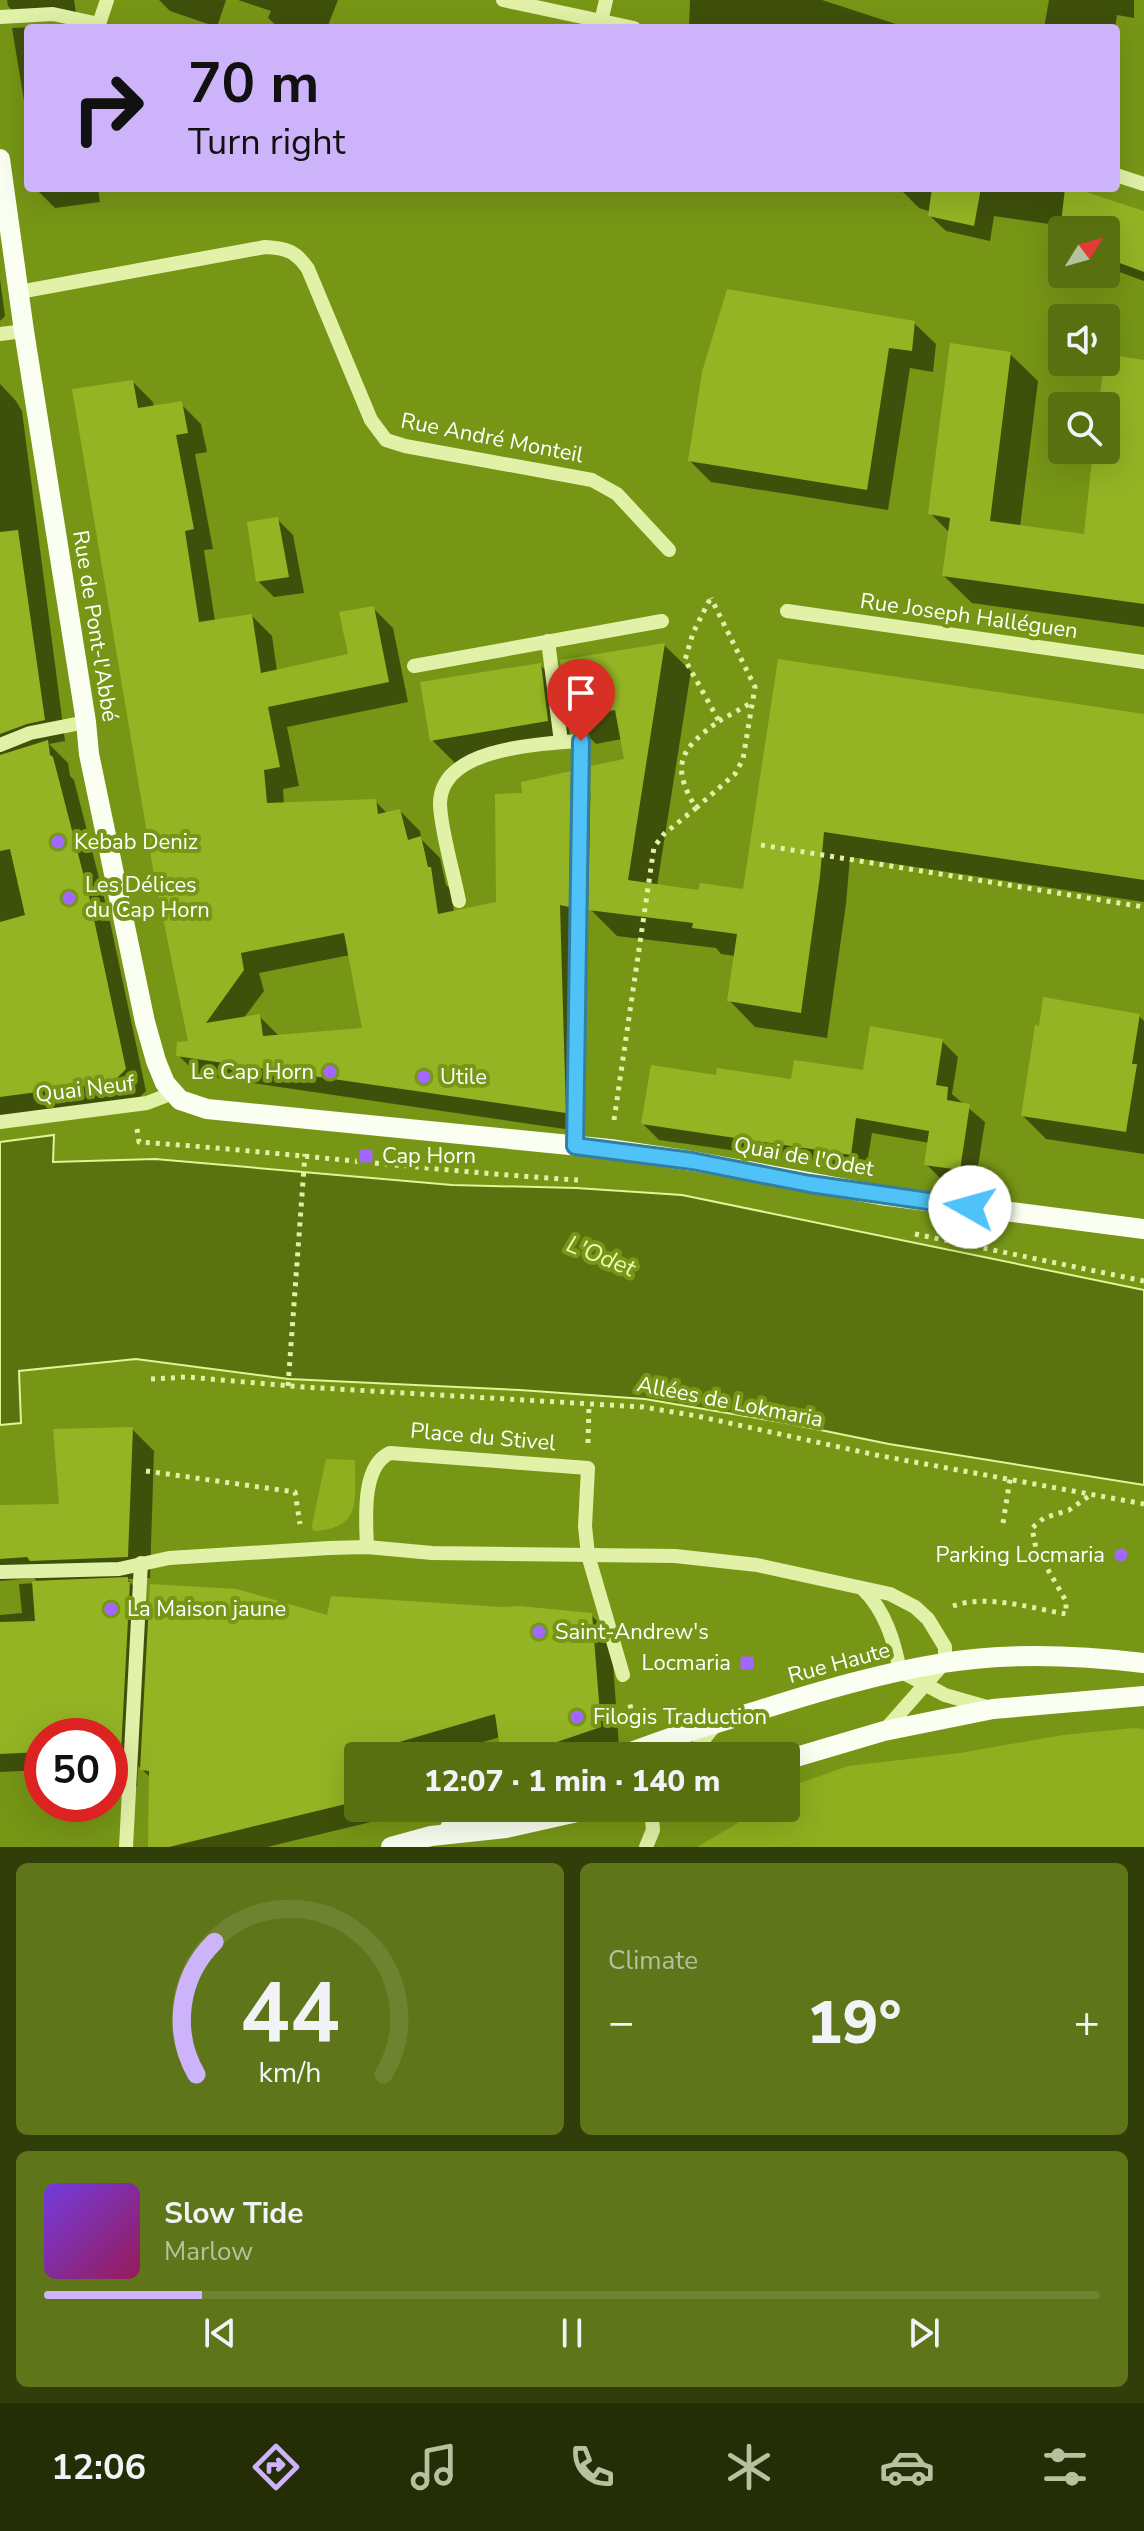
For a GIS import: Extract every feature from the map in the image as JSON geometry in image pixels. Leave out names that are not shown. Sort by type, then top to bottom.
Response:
[{"type":"main road","name":"Rue de Pont-l'Abbé","points":[[0,159],[89,754],[145,1022],[160,1073],[173,1093]]},
{"type":"main road","name":"Quai de l'Odet","points":[[173,1093],[187,1104],[207,1109],[610,1149],[880,1195],[1144,1229]]},
{"type":"main road","name":"Rue Haute","points":[[665,1742],[718,1723],[900,1671],[945,1662],[1060,1657],[1144,1663]]},
{"type":"main road","points":[[800,1756],[884,1731],[993,1709],[1144,1696]]},
{"type":"main road","points":[[391,1847],[431,1836],[463,1822]]},
{"type":"main road","points":[[431,1836],[533,1822]]},
{"type":"street","points":[[0,17],[53,14],[99,24],[107,0]]},
{"type":"street","points":[[503,0],[612,24]]},
{"type":"street","points":[[601,22],[606,0]]},
{"type":"street","points":[[1120,176],[1144,184]]},
{"type":"street","name":"Rue André Monteil","points":[[19,292],[265,247],[289,249],[299,256],[308,269],[371,420],[386,440],[592,480],[617,494],[669,550]]},
{"type":"street","points":[[0,334],[24,331]]},
{"type":"street","name":"Rue Joseph Halléguen","points":[[787,611],[1144,662]]},
{"type":"street","points":[[414,666],[662,621]]},
{"type":"street","points":[[548,641],[561,742]]},
{"type":"street","points":[[0,745],[30,733],[86,722]]},
{"type":"street","points":[[459,901],[440,804],[442,786],[452,774],[479,755],[581,741],[575,1146]]},
{"type":"street","name":"Quai Neuf","points":[[0,1122],[147,1103],[173,1093]]},
{"type":"street","name":"Place du Stivel","points":[[367,1547],[369,1479],[376,1462],[390,1453],[588,1468],[585,1526],[588,1555],[623,1675]]},
{"type":"street","points":[[0,1572],[119,1569],[169,1558],[367,1547],[432,1553],[675,1556],[757,1565],[823,1577],[903,1600],[928,1619],[945,1647],[945,1662],[884,1731]]},
{"type":"street","points":[[126,1847],[141,1563]]},
{"type":"street","points":[[862,1589],[876,1602],[884,1617],[900,1671],[945,1695],[993,1709]]},
{"type":"street","points":[[702,1742],[718,1723]]},
{"type":"street","points":[[646,1847],[653,1830],[652,1822]]},
{"type":"path","points":[[610,1149],[654,847],[664,834],[735,774],[749,738],[755,687],[711,597],[693,633],[685,660],[719,721]]},
{"type":"path","points":[[696,808],[682,783],[679,769],[691,744],[719,721],[751,703]]},
{"type":"path","points":[[761,845],[1144,907]]},
{"type":"path","points":[[220,1148],[586,1181]]},
{"type":"path","points":[[288,1384],[305,1154]]},
{"type":"path","points":[[912,1233],[1144,1281]]},
{"type":"path","name":"Allées de Lokmaria","points":[[151,1379],[187,1377],[643,1407],[876,1455],[1144,1504]]},
{"type":"path","points":[[146,1471],[295,1492],[303,1549]]},
{"type":"path","points":[[1003,1523],[1010,1479]]},
{"type":"path","points":[[928,1619],[970,1602],[1005,1603],[1066,1614],[1066,1601],[1036,1549],[1032,1528],[1044,1518],[1069,1510],[1093,1493]]},
{"type":"shaded area","points":[[326,1459],[355,1460],[355,1499],[348,1518],[341,1524],[313,1531],[312,1525]]},
{"type":"shaded area","points":[[1144,1729],[1144,1847],[697,1847],[739,1822],[800,1822],[800,1783],[848,1766],[960,1753],[1063,1735]]},
{"type":"water","name":"L'Odet","points":[[54,1135],[53,1162],[155,1159],[452,1185],[682,1195],[1144,1290],[1144,1485],[889,1444],[645,1399],[289,1379],[136,1359],[19,1371],[21,1423],[0,1425],[0,1142]]},
{"type":"building","points":[[931,192],[980,192],[974,226],[928,216]]},
{"type":"building","points":[[1065,192],[1086,192],[1144,211],[1144,272],[1120,263],[1120,216],[1062,216]]},
{"type":"building","points":[[727,289],[915,321],[912,351],[889,348],[867,490],[688,461],[702,372]]},
{"type":"building","points":[[950,343],[1011,352],[990,521],[1084,534],[1092,464],[1120,464],[1120,392],[1100,392],[1103,376],[1120,376],[1120,356],[1144,360],[1144,604],[942,576],[950,518],[928,514]]},
{"type":"building","points":[[133,380],[138,408],[182,401],[188,433],[176,435],[194,529],[185,531],[199,622],[252,614],[261,673],[348,654],[339,612],[374,606],[389,682],[268,707],[280,767],[264,770],[267,803],[376,799],[378,814],[400,809],[408,840],[421,836],[428,867],[431,867],[438,914],[496,902],[495,794],[522,793],[521,782],[571,771],[569,907],[560,905],[566,1113],[176,1056],[177,1042],[188,1041],[153,869],[72,389]],"holes":[[[344,933],[362,1028],[263,1036],[260,1014],[206,1023],[244,970],[241,953]]]},
{"type":"building","points":[[278,517],[289,577],[256,582],[247,522]]},
{"type":"building","points":[[18,530],[45,720],[0,734],[0,532]]},
{"type":"building","points":[[665,643],[628,880],[698,890],[700,883],[743,889],[778,659],[1144,714],[1144,880],[824,832],[801,1013],[727,1001],[737,934],[692,928],[693,923],[588,910],[591,766],[624,759],[615,710],[568,718],[560,660]]},
{"type":"building","points":[[541,663],[548,721],[430,741],[420,682]]},
{"type":"building","points":[[48,740],[89,896],[126,1069],[113,1082],[0,1097],[0,922],[25,915],[10,849],[0,851],[0,755]]},
{"type":"building","points":[[1043,997],[1140,1014],[1132,1064],[1137,1064],[1126,1132],[1021,1116],[1035,1025],[1039,1026]]},
{"type":"building","points":[[870,1026],[943,1039],[936,1085],[948,1087],[947,1100],[970,1104],[960,1170],[924,1165],[929,1131],[856,1118],[851,1155],[641,1124],[651,1065],[716,1075],[717,1068],[791,1079],[794,1060],[863,1070]]},
{"type":"building","points":[[133,1427],[128,1557],[30,1561],[27,1557],[0,1559],[0,1505],[59,1504],[53,1429]]},
{"type":"building","points":[[128,1577],[123,1718],[24,1718],[24,1753],[0,1754],[0,1622],[35,1621],[32,1581]]},
{"type":"building","points":[[150,1584],[237,1589],[327,1615],[331,1596],[592,1613],[601,1727],[557,1742],[499,1742],[495,1714],[399,1742],[344,1742],[344,1804],[169,1847],[148,1847],[149,1771],[140,1770]]},
{"type":"place","name":"Kebab Deniz","points":[[58,842]]},
{"type":"place","name":"Les Délices du Cap Horn","points":[[69,898]]},
{"type":"place","name":"Le Cap Horn","points":[[330,1072]]},
{"type":"place","name":"Utile","points":[[424,1077]]},
{"type":"place","name":"Cap Horn","points":[[366,1156]]},
{"type":"place","name":"Parking Locmaria","points":[[1121,1555]]},
{"type":"place","name":"La Maison jaune","points":[[111,1609]]},
{"type":"place","name":"Saint-Andrew's","points":[[539,1632]]},
{"type":"place","name":"Locmaria","points":[[747,1663]]},
{"type":"place","name":"Filogis Traduction","points":[[577,1717]]},
{"type":"route","points":[[581,741],[575,1146],[692,1161],[810,1184],[970,1207]]}]
